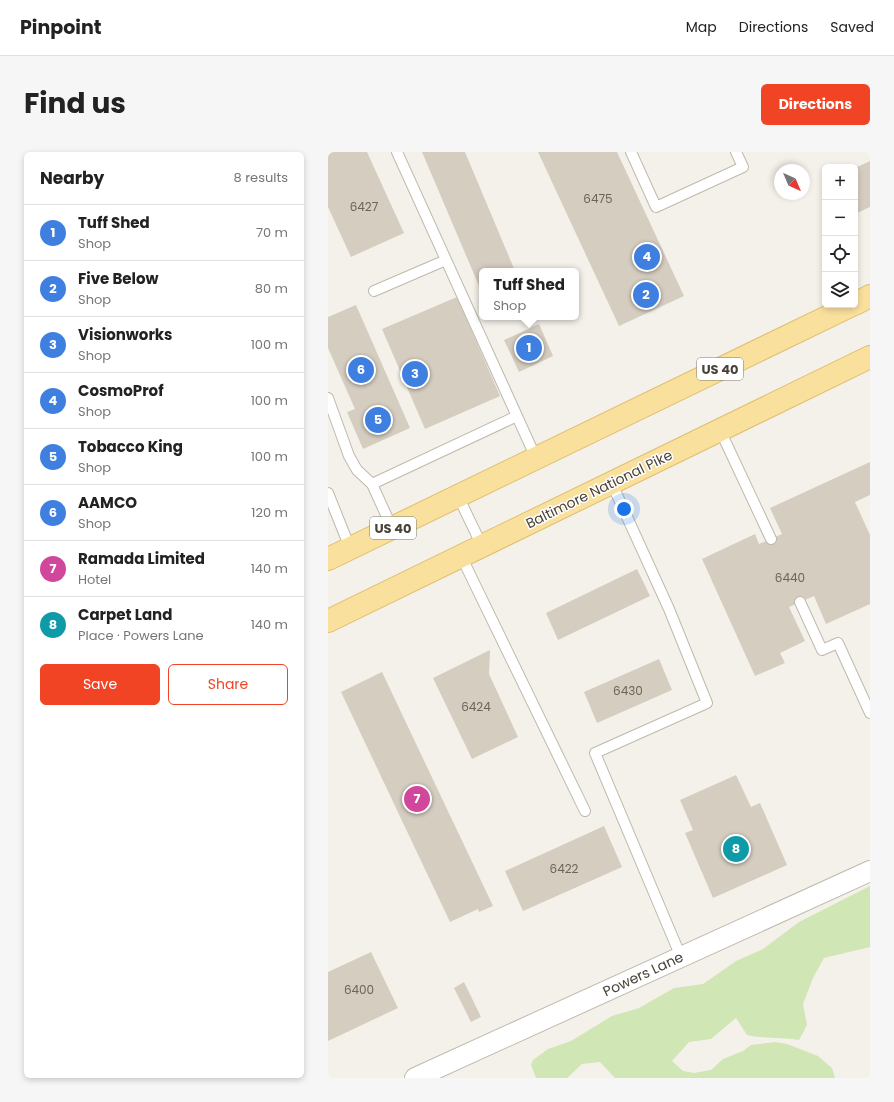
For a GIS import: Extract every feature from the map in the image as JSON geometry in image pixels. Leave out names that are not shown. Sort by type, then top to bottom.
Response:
[{"type":"main road","name":"US 40","points":[[858,302],[870,296]]},
{"type":"main road","name":"US 40","points":[[328,559],[846,308]]},
{"type":"main road","name":"Baltimore National Pike","points":[[328,621],[870,357]]},
{"type":"street","name":"Powers Lane","points":[[426,1076],[870,871]]},
{"type":"lane","points":[[397,152],[536,458]]},
{"type":"lane","points":[[631,152],[656,207],[743,167],[736,152]]},
{"type":"lane","points":[[374,291],[446,260]]},
{"type":"lane","points":[[328,398],[349,456],[357,470],[372,484],[392,528]]},
{"type":"lane","points":[[372,484],[517,416]]},
{"type":"lane","points":[[720,430],[771,540]]},
{"type":"lane","points":[[612,484],[669,609],[707,703],[595,753],[681,957]]},
{"type":"lane","points":[[328,493],[350,548]]},
{"type":"lane","points":[[458,496],[482,546]]},
{"type":"lane","points":[[460,556],[584,811]]},
{"type":"lane","points":[[800,602],[822,650],[838,643],[870,713]]},
{"type":"green space","points":[[870,886],[870,947],[824,958],[813,978],[803,1004],[807,1025],[799,1040],[747,1035],[736,1018],[711,1039],[689,1042],[672,1061],[683,1071],[694,1073],[711,1070],[723,1059],[743,1051],[751,1045],[775,1042],[787,1044],[818,1056],[832,1068],[835,1078],[615,1078],[600,1062],[582,1064],[567,1078],[536,1078],[531,1065],[533,1060],[548,1049],[571,1041],[612,1016],[639,1008],[674,988],[703,984],[736,961],[763,949],[799,922]]},
{"type":"building","points":[[328,152],[367,152],[404,233],[351,257],[328,207]]},
{"type":"building","points":[[422,152],[465,152],[514,268],[479,268],[479,286]]},
{"type":"building","points":[[538,152],[617,152],[684,296],[619,326]]},
{"type":"building","points":[[870,161],[870,207],[858,213],[858,200],[858,167]]},
{"type":"building","points":[[457,297],[500,396],[425,429],[382,329]]},
{"type":"building","points":[[356,305],[410,428],[363,449],[347,412],[355,409],[328,348],[328,317]]},
{"type":"building","points":[[539,324],[553,356],[519,372],[504,340]]},
{"type":"building","points":[[870,462],[870,495],[855,502],[870,535],[870,604],[826,624],[814,596],[789,607],[805,641],[780,653],[785,663],[755,676],[702,559],[755,534],[759,544],[782,534],[770,508]]},
{"type":"building","points":[[637,569],[650,596],[558,640],[546,613]]},
{"type":"building","points":[[490,650],[489,674],[518,737],[472,759],[433,678]]},
{"type":"building","points":[[659,659],[672,690],[597,723],[584,692]]},
{"type":"building","points":[[382,672],[493,906],[479,912],[478,909],[450,922],[341,692]]},
{"type":"building","points":[[736,775],[751,807],[760,803],[787,865],[713,898],[685,833],[693,830],[680,800]]},
{"type":"building","points":[[604,826],[622,867],[523,911],[505,871]]},
{"type":"building","points":[[371,952],[398,1008],[328,1041],[328,972]]},
{"type":"building","points":[[464,982],[481,1017],[471,1022],[454,988]]},
{"type":"place","name":"CosmoProf","points":[[647,257]]},
{"type":"place","name":"Five Below","points":[[646,295]]},
{"type":"place","name":"Tuff Shed","points":[[529,348]]},
{"type":"place","name":"AAMCO","points":[[361,370]]},
{"type":"place","name":"Visionworks","points":[[415,374]]},
{"type":"place","name":"Tobacco King","points":[[378,420]]},
{"type":"place","name":"Ramada Limited","points":[[417,799]]},
{"type":"place","name":"Carpet Land","points":[[736,849]]}]
